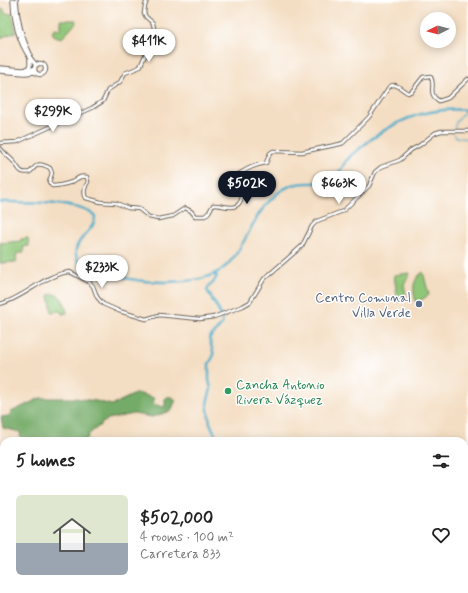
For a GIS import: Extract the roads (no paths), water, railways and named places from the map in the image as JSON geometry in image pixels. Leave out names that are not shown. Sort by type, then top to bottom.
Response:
[{"type":"main road","points":[[0,70],[35,71],[40,75],[45,71],[44,65],[38,64],[30,57],[21,41],[14,16],[15,0]]},
{"type":"main road","points":[[15,0],[23,40],[38,64]]},
{"type":"main road","points":[[25,70],[30,66],[30,57]]},
{"type":"main road","points":[[35,71],[38,64]]},
{"type":"main road","points":[[0,70],[25,73],[35,71]]},
{"type":"street","points":[[0,143],[17,142],[92,108],[103,101],[108,90],[120,82],[125,73],[140,67],[146,52],[156,39],[153,23],[144,13],[147,0]]},
{"type":"street","points":[[0,148],[13,160],[19,171],[23,173],[30,172],[36,165],[39,164],[49,168],[52,173],[49,182],[52,186],[66,184],[80,177],[87,177],[88,182],[85,187],[84,195],[89,199],[101,202],[116,203],[128,208],[139,209],[149,217],[158,219],[173,216],[185,208],[191,211],[195,216],[205,216],[213,205],[226,208],[240,203],[242,197],[237,187],[237,175],[254,165],[266,163],[270,153],[302,152],[343,143],[369,117],[391,85],[395,84],[408,93],[412,91],[423,77],[430,76],[432,80],[432,94],[440,101],[448,98],[468,80]]},
{"type":"street","points":[[0,304],[18,297],[48,279],[65,272],[70,272],[89,282],[93,286],[98,299],[103,304],[119,311],[146,319],[159,315],[200,319],[224,314],[250,302],[260,284],[267,276],[302,246],[310,227],[317,222],[343,212],[358,195],[367,188],[376,172],[381,167],[400,160],[435,133],[441,131],[468,131]]},
{"type":"waterway","points":[[0,202],[36,202],[64,205],[77,207],[88,211],[95,216],[92,226],[78,244],[76,249],[78,261],[81,265],[90,269],[110,272],[127,278],[139,280],[161,282],[196,280],[214,274],[223,269],[237,253],[264,207],[272,198],[287,187],[320,182],[330,178],[339,172],[349,157],[370,140],[383,131],[409,118],[437,111],[452,109],[468,110]]},
{"type":"waterway","points":[[454,130],[456,122],[466,110]]},
{"type":"waterway","points":[[454,134],[456,137],[468,139]]},
{"type":"waterway","points":[[214,275],[217,276],[207,290],[219,312],[222,324],[209,338],[214,355],[209,364],[209,380],[211,389],[207,403],[210,423],[216,437]]},
{"type":"place","name":"Centro Comunal Villa Verde","points":[[419,304]]},
{"type":"place","name":"Cancha Antonio Rivera Vázquez","points":[[228,391]]}]
